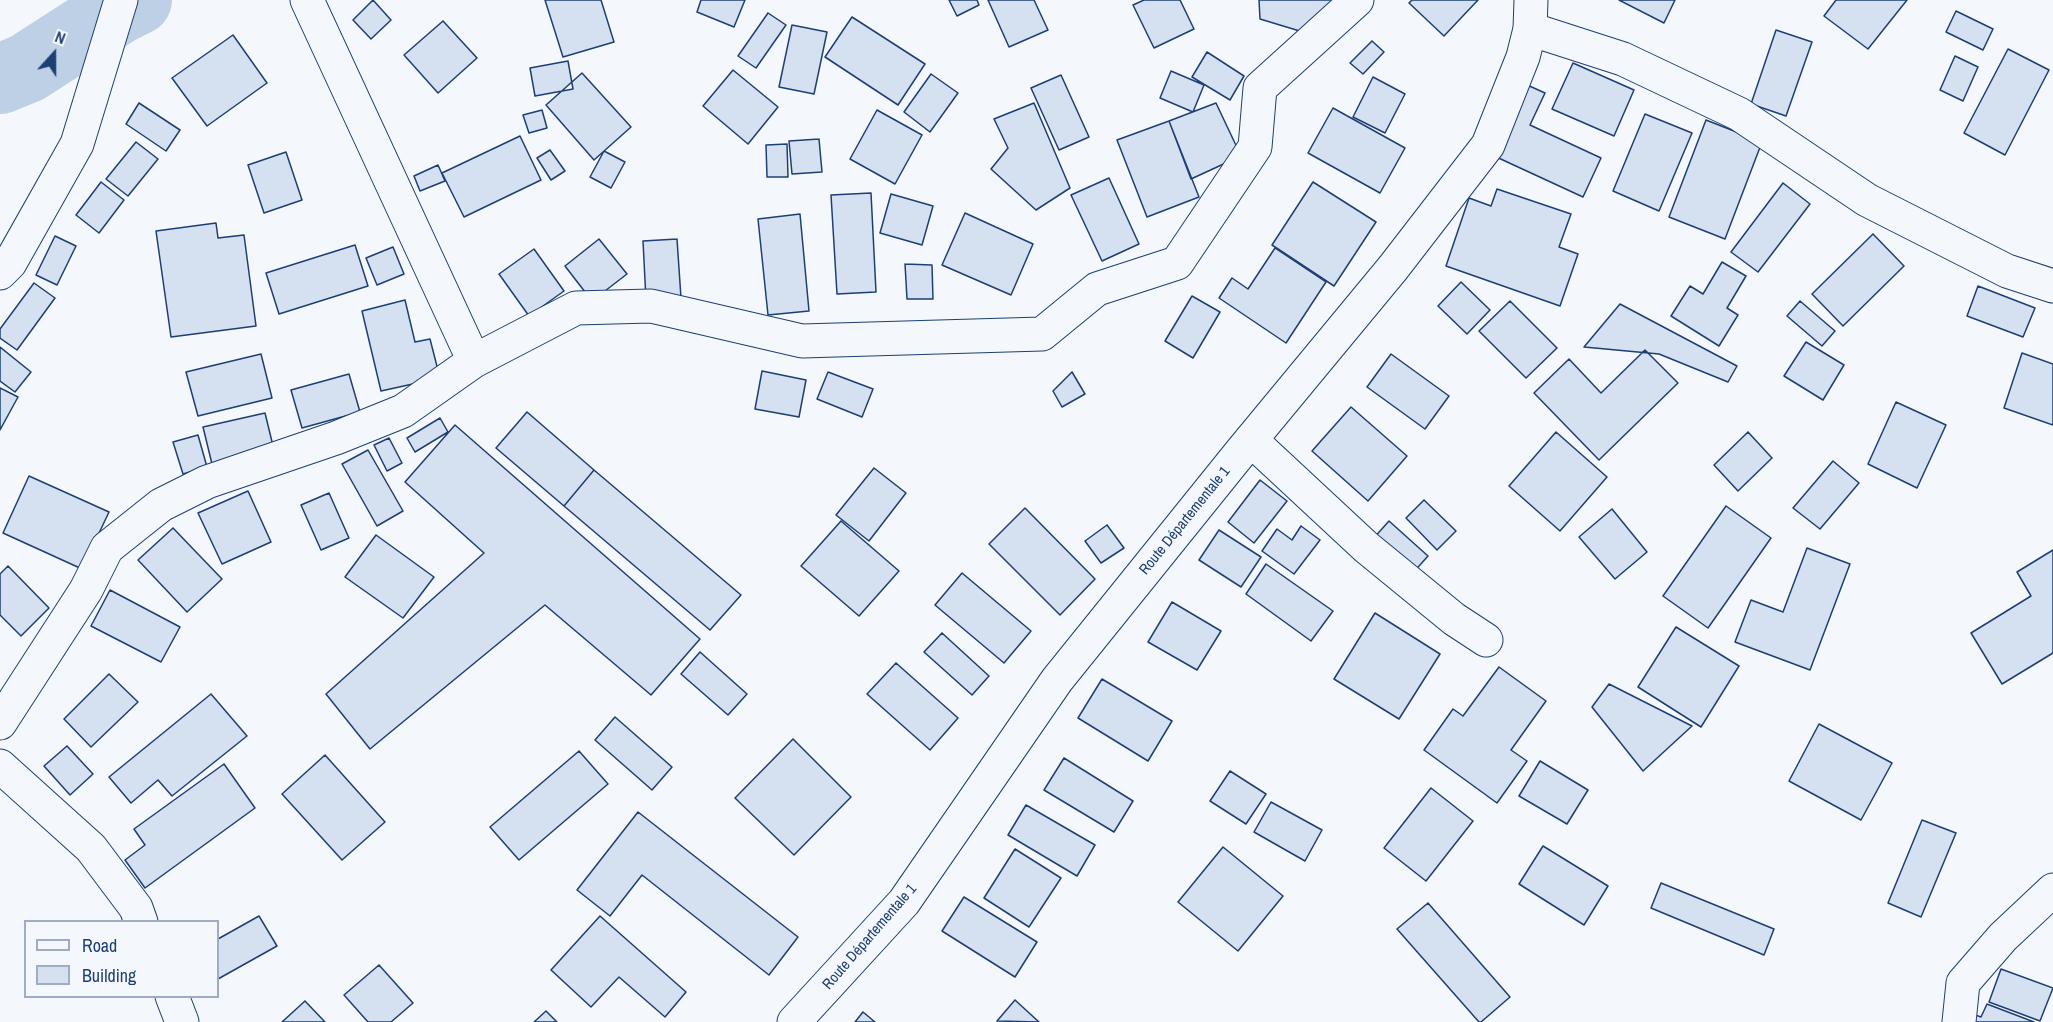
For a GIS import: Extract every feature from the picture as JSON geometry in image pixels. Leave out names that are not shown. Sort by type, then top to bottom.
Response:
[{"type":"street","points":[[0,273],[10,262],[77,144],[121,0]]},
{"type":"street","points":[[307,0],[474,362]]},
{"type":"street","points":[[0,723],[86,590],[107,548],[161,505],[207,482],[336,438],[403,411],[474,362],[576,308],[651,306],[802,341],[1042,334],[1097,289],[1177,263],[1255,147],[1260,88],[1358,0]]},
{"type":"street","points":[[1530,15],[1739,114],[1867,200],[2007,271],[2053,286]]},
{"type":"street","name":"Route Départementale 1","points":[[794,1022],[904,902],[1057,680],[1394,268],[1488,144],[1523,57],[1530,15]]},
{"type":"street","points":[[1251,440],[1366,547],[1454,620],[1486,640]]},
{"type":"street","points":[[0,766],[91,848],[136,908],[141,920]]},
{"type":"street","points":[[1959,1022],[1963,983],[2003,937],[2053,890]]},
{"type":"street","points":[[173,998],[182,1022]]},
{"type":"building","points":[[373,0],[391,20],[371,39],[353,20]]},
{"type":"building","points":[[545,0],[601,0],[614,42],[563,57]]},
{"type":"building","points":[[701,0],[745,0],[734,27],[697,12]]},
{"type":"building","points":[[949,0],[977,0],[979,5],[957,16]]},
{"type":"building","points":[[988,0],[1034,0],[1048,30],[1009,47]]},
{"type":"building","points":[[1144,0],[1180,0],[1194,29],[1154,48],[1133,5]]},
{"type":"building","points":[[1259,0],[1335,0],[1303,32],[1260,19]]},
{"type":"building","points":[[1412,0],[1478,0],[1444,36],[1409,3]]},
{"type":"building","points":[[1619,0],[1675,0],[1664,23]]},
{"type":"building","points":[[1836,0],[1907,0],[1868,49],[1824,16]]},
{"type":"building","points":[[1956,11],[1993,29],[1983,50],[1946,32]]},
{"type":"building","points":[[768,13],[786,25],[756,68],[738,56]]},
{"type":"building","points":[[852,17],[925,64],[898,105],[825,57]]},
{"type":"building","points":[[443,21],[477,58],[438,93],[404,55]]},
{"type":"building","points":[[792,25],[827,32],[814,94],[779,87]]},
{"type":"building","points":[[1776,30],[1812,42],[1786,116],[1751,104]]},
{"type":"building","points":[[233,35],[267,83],[207,126],[172,78]]},
{"type":"building","points":[[1372,41],[1384,52],[1363,74],[1350,63]]},
{"type":"building","points":[[2008,49],[2049,70],[2005,155],[1964,133]]},
{"type":"building","points":[[1207,52],[1244,76],[1230,100],[1192,77]]},
{"type":"building","points":[[1955,56],[1978,67],[1963,101],[1940,90]]},
{"type":"building","points":[[568,61],[573,89],[535,96],[530,68]]},
{"type":"building","points":[[1573,63],[1634,90],[1614,136],[1552,109]]},
{"type":"building","points":[[733,70],[778,107],[748,144],[703,106]]},
{"type":"building","points":[[1171,71],[1204,85],[1193,112],[1160,98]]},
{"type":"building","points":[[582,73],[631,127],[594,160],[546,105]]},
{"type":"building","points":[[931,74],[958,93],[930,132],[904,112]]},
{"type":"building","points":[[1061,75],[1089,137],[1059,150],[1031,88]]},
{"type":"building","points":[[1373,77],[1405,94],[1385,133],[1353,117]]},
{"type":"building","points":[[1525,84],[1545,93],[1530,125],[1601,158],[1583,197],[1492,155]]},
{"type":"building","points":[[139,103],[180,130],[166,151],[126,124]]},
{"type":"building","points":[[1034,103],[1070,188],[1036,210],[991,169],[1008,148],[994,119]]},
{"type":"building","points":[[1216,103],[1241,156],[1191,179],[1169,121]]},
{"type":"building","points":[[1333,108],[1405,148],[1380,193],[1308,153]]},
{"type":"building","points":[[542,110],[547,128],[529,133],[523,115]]},
{"type":"building","points":[[877,110],[922,135],[895,184],[850,159]]},
{"type":"building","points":[[1645,114],[1692,133],[1659,211],[1613,191]]},
{"type":"building","points":[[1706,120],[1762,142],[1725,239],[1669,217]]},
{"type":"building","points":[[1169,121],[1199,197],[1147,217],[1117,140]]},
{"type":"building","points":[[520,136],[541,180],[464,217],[442,173]]},
{"type":"building","points":[[819,139],[822,172],[792,174],[789,141]]},
{"type":"building","points":[[136,142],[158,159],[128,196],[106,179]]},
{"type":"building","points":[[787,144],[788,177],[767,177],[766,145]]},
{"type":"building","points":[[550,150],[565,171],[551,180],[537,158]]},
{"type":"building","points":[[604,151],[625,162],[611,188],[590,177]]},
{"type":"building","points":[[286,152],[302,200],[264,213],[248,165]]},
{"type":"building","points":[[438,165],[445,181],[420,191],[414,176]]},
{"type":"building","points":[[1109,178],[1139,244],[1102,261],[1071,195]]},
{"type":"building","points":[[101,182],[124,200],[99,233],[76,215]]},
{"type":"building","points":[[1313,182],[1376,222],[1334,286],[1272,245]]},
{"type":"building","points":[[1783,183],[1810,204],[1758,272],[1731,252]]},
{"type":"building","points":[[1497,189],[1571,214],[1559,247],[1578,254],[1560,306],[1446,266],[1469,198],[1491,206]]},
{"type":"building","points":[[871,193],[876,292],[837,294],[831,195]]},
{"type":"building","points":[[891,194],[933,206],[922,245],[880,233]]},
{"type":"building","points":[[965,213],[1033,244],[1011,295],[942,265]]},
{"type":"building","points":[[800,214],[809,311],[768,315],[758,219]]},
{"type":"building","points":[[216,223],[218,238],[244,235],[256,326],[171,337],[156,231]]},
{"type":"building","points":[[1873,234],[1904,266],[1843,326],[1812,294]]},
{"type":"building","points":[[55,236],[76,246],[57,285],[36,275]]},
{"type":"building","points":[[599,239],[627,274],[592,301],[565,266]]},
{"type":"building","points":[[677,239],[681,298],[646,300],[643,241]]},
{"type":"building","points":[[355,245],[368,286],[279,314],[266,273]]},
{"type":"building","points":[[393,247],[404,274],[377,285],[366,258]]},
{"type":"building","points":[[1275,248],[1326,282],[1286,343],[1219,298],[1232,278],[1248,289]]},
{"type":"building","points":[[534,249],[564,291],[529,316],[499,274]]},
{"type":"building","points":[[1722,262],[1746,276],[1727,308],[1738,315],[1719,346],[1671,316],[1690,286],[1703,294]]},
{"type":"building","points":[[905,264],[932,265],[933,299],[907,299]]},
{"type":"building","points":[[1461,282],[1490,310],[1467,334],[1438,306]]},
{"type":"building","points":[[34,283],[55,298],[17,350],[0,338],[0,329]]},
{"type":"building","points":[[1978,286],[2035,308],[2023,337],[1967,316]]},
{"type":"building","points":[[1192,296],[1220,312],[1193,358],[1165,341]]},
{"type":"building","points":[[405,300],[415,342],[430,339],[440,378],[381,391],[362,311]]},
{"type":"building","points":[[1510,301],[1557,348],[1526,378],[1479,331]]},
{"type":"building","points":[[1800,301],[1835,331],[1822,346],[1787,316]]},
{"type":"building","points":[[1620,304],[1737,366],[1728,382],[1659,354],[1584,347]]},
{"type":"building","points":[[1806,342],[1844,365],[1823,400],[1784,376]]},
{"type":"building","points":[[0,347],[31,372],[15,392],[0,381]]},
{"type":"building","points":[[1645,350],[1678,383],[1599,460],[1534,393],[1569,359],[1601,393]]},
{"type":"building","points":[[2022,353],[2053,364],[2053,425],[2004,408]]},
{"type":"building","points":[[261,354],[272,398],[198,416],[186,372]]},
{"type":"building","points":[[1391,354],[1449,396],[1425,429],[1367,387]]},
{"type":"building","points":[[762,371],[806,380],[799,417],[755,409]]},
{"type":"building","points":[[828,372],[873,389],[862,417],[817,399]]},
{"type":"building","points":[[1072,372],[1085,394],[1062,407],[1053,391]]},
{"type":"building","points":[[349,374],[360,412],[302,428],[291,390]]},
{"type":"building","points":[[0,388],[18,397],[0,430]]},
{"type":"building","points":[[1896,402],[1946,425],[1917,488],[1868,464]]},
{"type":"building","points":[[1351,407],[1407,456],[1368,501],[1312,451]]},
{"type":"building","points":[[527,412],[594,470],[564,506],[496,448]]},
{"type":"building","points":[[265,413],[274,450],[212,464],[203,427]]},
{"type":"building","points":[[440,418],[448,432],[415,452],[407,438]]},
{"type":"building","points":[[455,425],[700,639],[651,695],[545,605],[370,749],[326,694],[484,553],[405,482]]},
{"type":"building","points":[[1556,432],[1607,477],[1560,531],[1509,486]]},
{"type":"building","points":[[1748,432],[1772,458],[1738,491],[1714,465]]},
{"type":"building","points":[[198,435],[207,467],[183,474],[173,442]]},
{"type":"building","points":[[389,438],[402,463],[387,471],[374,445]]},
{"type":"building","points":[[368,450],[403,511],[377,526],[342,464]]},
{"type":"building","points":[[1833,461],[1859,483],[1820,529],[1793,508]]},
{"type":"building","points":[[874,468],[906,493],[869,541],[836,515]]},
{"type":"building","points":[[594,470],[741,595],[710,630],[564,506]]},
{"type":"building","points":[[29,476],[109,512],[82,569],[3,533]]},
{"type":"building","points":[[1260,480],[1287,501],[1254,543],[1228,522]]},
{"type":"building","points":[[248,491],[271,542],[222,564],[198,513]]},
{"type":"building","points":[[329,493],[349,538],[321,550],[301,505]]},
{"type":"building","points":[[1424,500],[1456,531],[1437,550],[1406,518]]},
{"type":"building","points":[[1726,506],[1771,538],[1708,628],[1663,596]]},
{"type":"building","points":[[1025,508],[1095,579],[1060,615],[989,544]]},
{"type":"building","points":[[1612,509],[1647,552],[1615,579],[1579,537]]},
{"type":"building","points":[[841,521],[899,571],[859,616],[801,566]]},
{"type":"building","points":[[1389,521],[1428,556],[1411,575],[1372,540]]},
{"type":"building","points":[[1107,525],[1124,548],[1101,563],[1085,541]]},
{"type":"building","points":[[1301,526],[1320,540],[1294,574],[1262,551],[1277,529],[1292,540]]},
{"type":"building","points":[[173,528],[222,579],[187,612],[138,560]]},
{"type":"building","points":[[1219,530],[1261,557],[1241,587],[1199,560]]},
{"type":"building","points":[[376,535],[434,577],[403,618],[345,577]]},
{"type":"building","points":[[1807,548],[1850,564],[1810,670],[1735,642],[1751,600],[1783,612]]},
{"type":"building","points":[[2053,550],[2053,653],[2002,684],[1971,633],[2031,596],[2017,572]]},
{"type":"building","points":[[1266,564],[1333,611],[1311,641],[1246,594]]},
{"type":"building","points":[[8,566],[49,608],[21,636],[0,615],[0,574]]},
{"type":"building","points":[[962,573],[1031,631],[1004,663],[935,605]]},
{"type":"building","points":[[110,590],[180,627],[161,662],[91,626]]},
{"type":"building","points":[[1172,602],[1221,631],[1197,670],[1148,642]]},
{"type":"building","points":[[1375,613],[1440,654],[1399,719],[1334,679]]},
{"type":"building","points":[[1676,627],[1739,666],[1701,727],[1638,687]]},
{"type":"building","points":[[942,633],[989,676],[972,695],[924,652]]},
{"type":"building","points":[[700,652],[747,694],[728,715],[681,674]]},
{"type":"building","points":[[896,663],[958,718],[930,750],[867,694]]},
{"type":"building","points":[[1499,667],[1546,701],[1511,750],[1527,761],[1497,803],[1424,750],[1453,709],[1463,716]]},
{"type":"building","points":[[109,674],[138,702],[91,747],[64,719]]},
{"type":"building","points":[[1102,679],[1172,721],[1148,761],[1078,718]]},
{"type":"building","points":[[1609,684],[1692,726],[1643,771],[1592,707]]},
{"type":"building","points":[[211,694],[247,736],[172,796],[158,780],[131,803],[109,777]]},
{"type":"building","points":[[615,717],[672,767],[652,790],[595,740]]},
{"type":"building","points":[[1819,724],[1892,763],[1861,820],[1789,781]]},
{"type":"building","points":[[793,739],[851,797],[794,855],[735,798]]},
{"type":"building","points":[[67,746],[93,774],[70,795],[44,766]]},
{"type":"building","points":[[579,751],[608,784],[519,860],[490,827]]},
{"type":"building","points":[[325,755],[385,822],[342,860],[282,794]]},
{"type":"building","points":[[1064,758],[1133,801],[1114,832],[1044,790]]},
{"type":"building","points":[[1540,761],[1588,790],[1567,824],[1519,796]]},
{"type":"building","points":[[224,764],[255,808],[145,888],[125,860],[145,845],[134,829]]},
{"type":"building","points":[[1230,771],[1266,794],[1246,824],[1210,801]]},
{"type":"building","points":[[1431,788],[1473,821],[1426,881],[1384,848]]},
{"type":"building","points":[[1271,802],[1322,830],[1305,861],[1254,832]]},
{"type":"building","points":[[1026,805],[1095,845],[1077,876],[1008,835]]},
{"type":"building","points":[[638,812],[798,937],[769,975],[642,875],[610,916],[577,890]]},
{"type":"building","points":[[1922,820],[1956,833],[1921,917],[1888,903]]},
{"type":"building","points":[[1543,846],[1608,886],[1584,925],[1519,884]]},
{"type":"building","points":[[1223,847],[1283,896],[1238,951],[1178,902]]},
{"type":"building","points":[[1015,849],[1061,878],[1029,927],[984,898]]},
{"type":"building","points":[[1661,883],[1774,929],[1764,955],[1651,908]]},
{"type":"building","points":[[964,897],[1037,942],[1015,977],[942,931]]},
{"type":"building","points":[[1428,903],[1510,997],[1481,1022],[1397,929]]},
{"type":"building","points":[[259,916],[277,946],[219,978],[219,938]]},
{"type":"building","points":[[600,916],[686,992],[665,1017],[619,977],[591,1007],[551,970]]},
{"type":"building","points":[[379,965],[413,1003],[391,1022],[368,1022],[344,995]]},
{"type":"building","points":[[2001,969],[2053,988],[2040,1021],[1989,1002]]},
{"type":"building","points":[[1015,1000],[1039,1022],[997,1021]]},
{"type":"building","points":[[305,1001],[325,1022],[282,1022]]},
{"type":"building","points":[[1987,1004],[2034,1022],[1966,1022],[1970,1013],[1981,1017]]},
{"type":"building","points":[[546,1011],[557,1022],[534,1022]]},
{"type":"building","points":[[863,1012],[875,1022],[855,1022]]},
{"type":"waterway","points":[[0,79],[27,68],[117,10],[137,0]]}]
